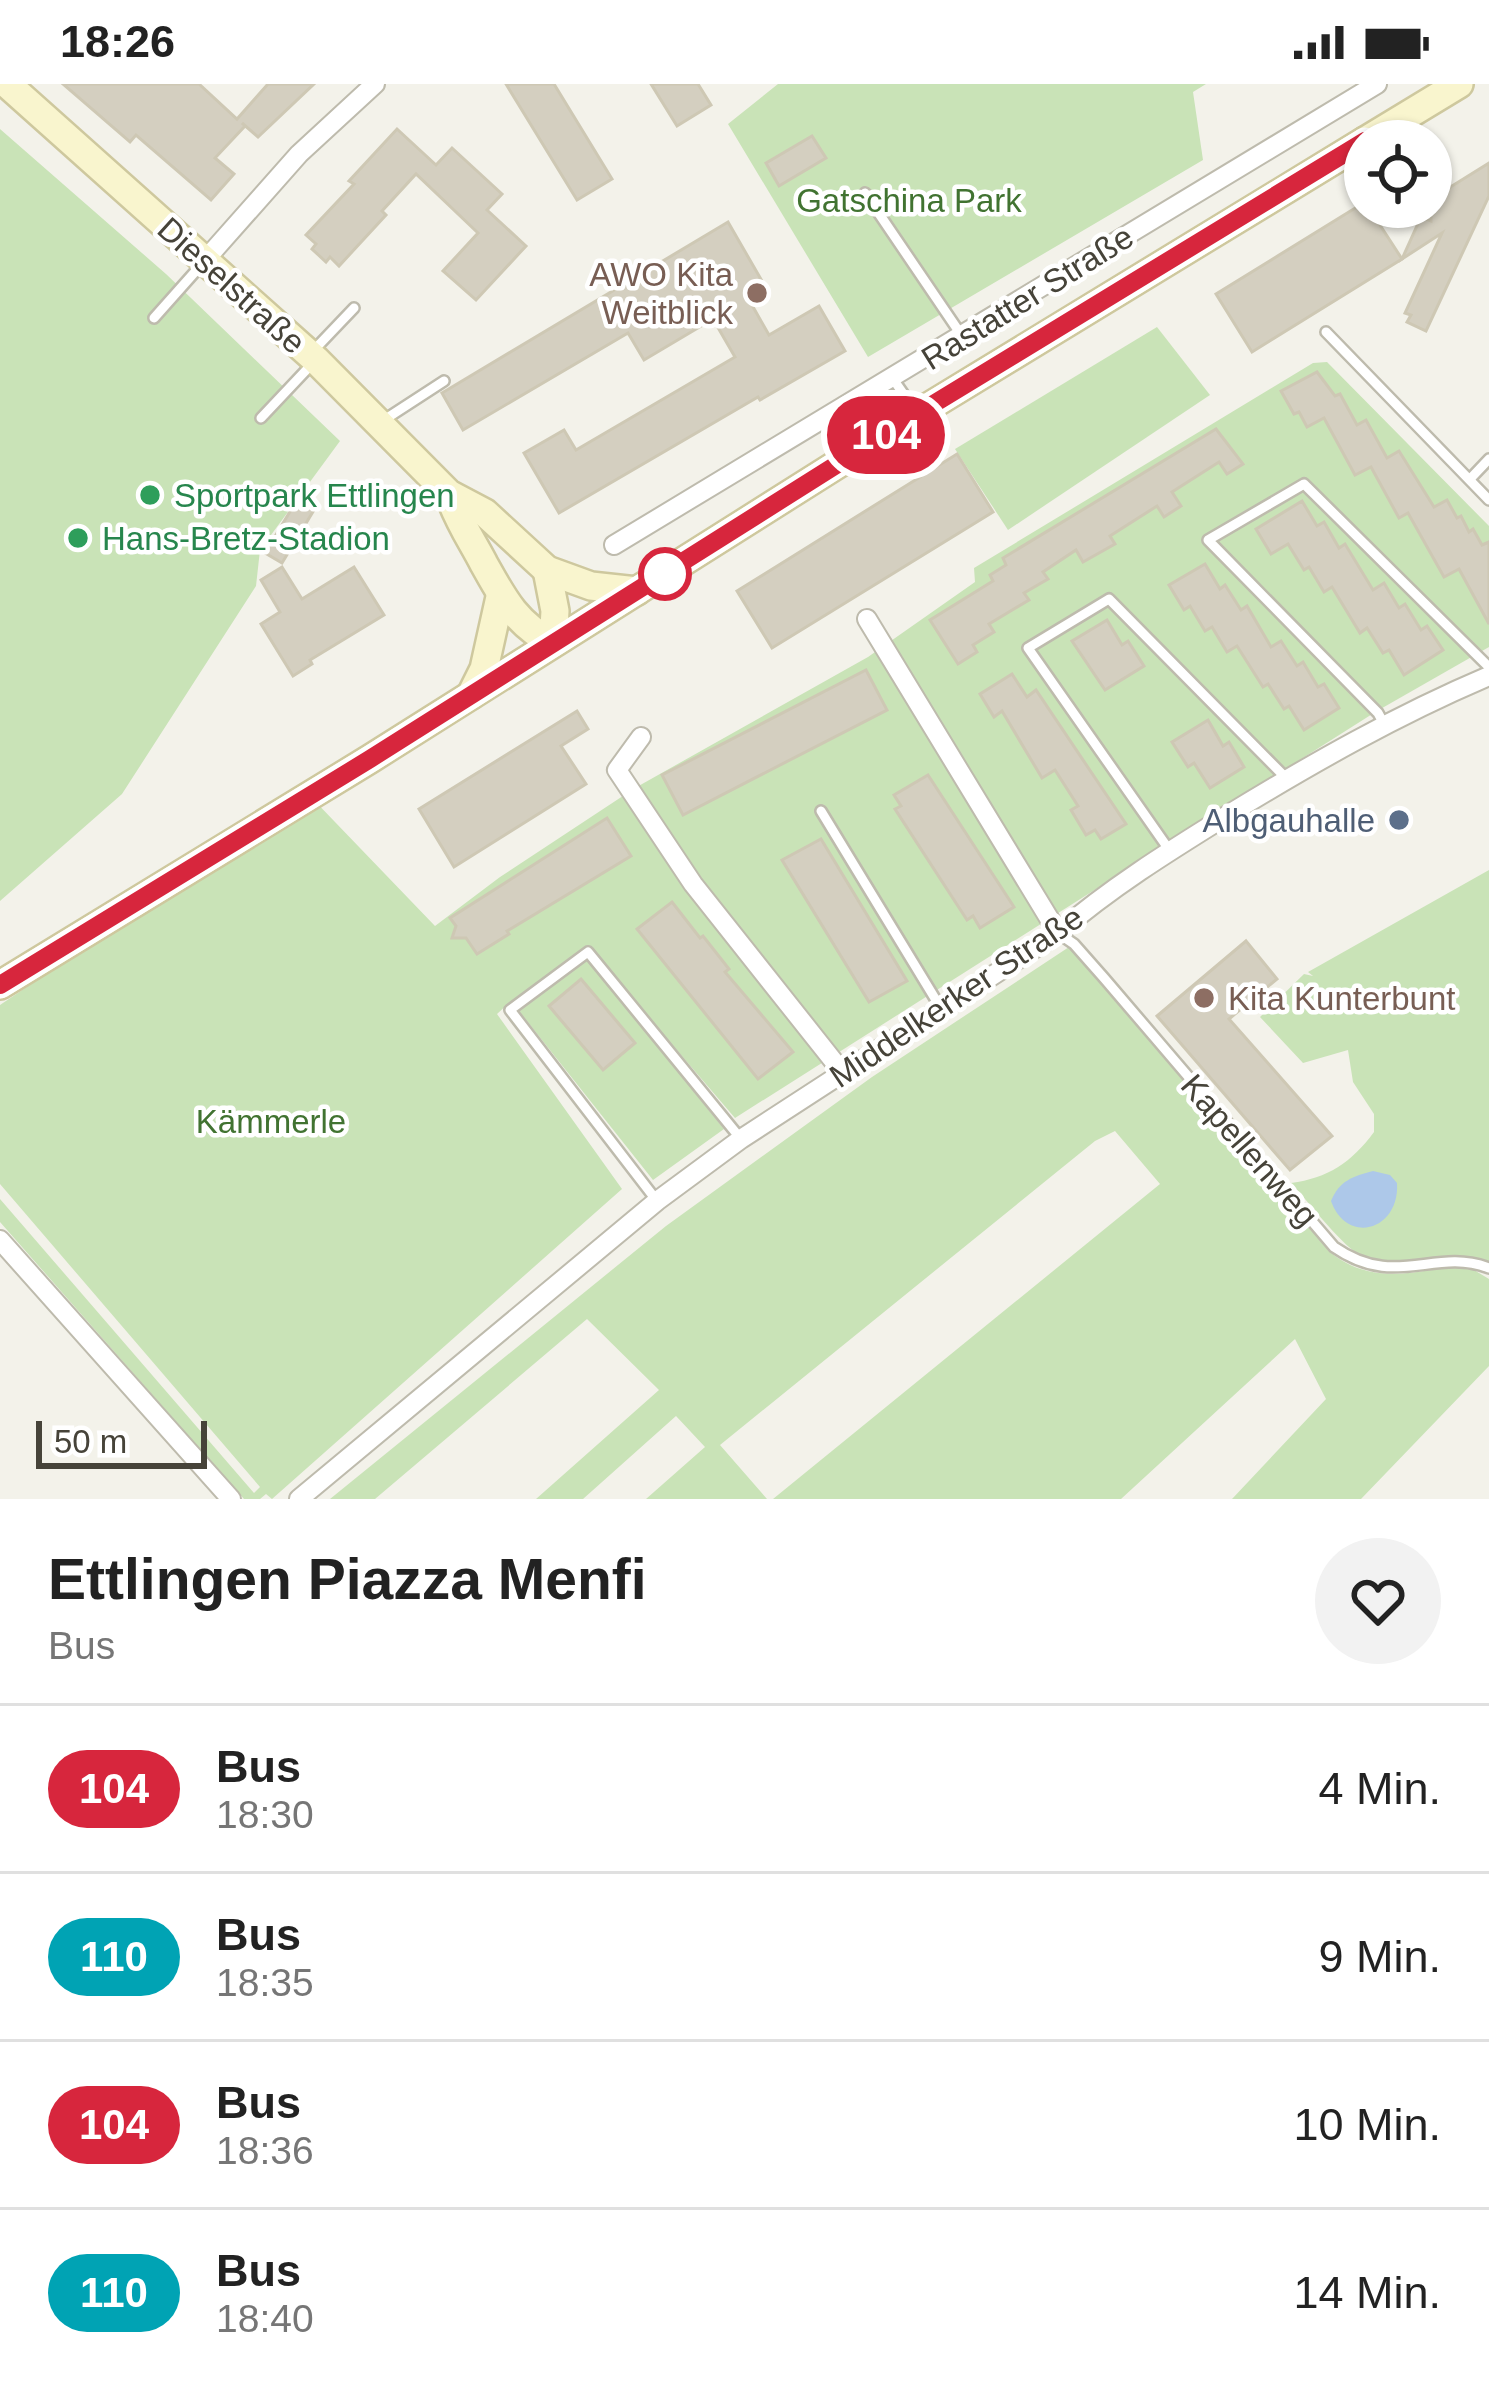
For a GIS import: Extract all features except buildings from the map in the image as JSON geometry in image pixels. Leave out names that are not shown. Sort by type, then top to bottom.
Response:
[{"type":"main road","name":"Dieselstraße","points":[[7,84],[313,357],[449,494],[484,513],[547,570],[591,586],[637,591]]},
{"type":"main road","name":"Rastatter Straße","points":[[1400,120],[1459,84]]},
{"type":"main road","name":"Rastatter Straße","points":[[0,986],[1344,154]]},
{"type":"main road","name":"Dieselstraße","points":[[449,494],[460,527],[500,597],[523,623],[553,644]]},
{"type":"main road","points":[[547,570],[555,611],[553,644]]},
{"type":"main road","points":[[471,695],[484,669],[500,597]]},
{"type":"street","points":[[206,260],[299,154],[375,84]]},
{"type":"street","name":"Rastatter Straße","points":[[614,545],[1377,84]]},
{"type":"street","points":[[867,619],[1058,932]]},
{"type":"street","name":"Middelkerker Straße","points":[[299,1499],[657,1201],[741,1139],[942,1010],[1170,851],[1384,724],[1489,676]]},
{"type":"street","points":[[641,737],[616,770],[626,789],[694,884],[843,1073]]},
{"type":"street","points":[[0,1240],[231,1499]]},
{"type":"lane","points":[[865,193],[962,336]]},
{"type":"lane","points":[[154,318],[206,260]]},
{"type":"lane","points":[[261,418],[354,308]]},
{"type":"lane","points":[[1326,332],[1489,500]]},
{"type":"lane","points":[[893,379],[917,414]]},
{"type":"lane","points":[[380,424],[444,381]]},
{"type":"lane","points":[[1470,479],[1489,459]]},
{"type":"lane","points":[[1384,724],[1208,540],[1304,484],[1489,667]]},
{"type":"lane","points":[[1170,851],[1028,648],[1109,599],[1287,779]]},
{"type":"lane","points":[[821,811],[942,1010]]},
{"type":"lane","name":"Kapellenweg","points":[[1058,932],[1104,978],[1334,1247],[1354,1261],[1400,1270],[1466,1259],[1489,1268]]},
{"type":"lane","points":[[657,1201],[510,1010],[588,952],[741,1139]]},
{"type":"green space","name":"Gatschina Park","points":[[778,84],[1206,84],[1193,92],[1203,160],[868,357],[728,124]]},
{"type":"green space","name":"Sportpark Ettlingen","points":[[0,129],[166,274],[340,441],[260,550],[256,586],[122,794],[0,901]]},
{"type":"green space","points":[[1157,327],[1210,395],[1008,530],[955,449]]},
{"type":"green space","name":"Kämmerle","points":[[1327,362],[1489,526],[1489,647],[1377,711],[735,1118],[663,1034],[654,1042],[724,1129],[653,1180],[511,1001],[497,1014],[622,1189],[272,1499],[266,1494],[244,1499],[0,1222],[0,1199],[254,1493],[260,1487],[0,1184],[0,1005],[310,796],[435,926],[635,788],[868,657],[975,582],[974,568],[1313,363]]},
{"type":"green space","points":[[1489,870],[1489,1268],[1370,1258],[1342,1240],[1291,1183],[1338,1167],[1374,1132],[1374,1114],[1353,1082],[1348,1050],[1303,1063],[1260,1017],[1304,974],[1313,976],[1308,972]]},
{"type":"green space","points":[[1069,947],[1330,1252],[1346,1263],[1378,1273],[1464,1264],[1489,1279],[1489,1366],[1361,1499],[1232,1499],[1326,1399],[1295,1339],[1121,1499],[773,1499],[1160,1184],[1115,1131],[1095,1141],[720,1445],[767,1499],[646,1499],[705,1447],[676,1416],[583,1499],[536,1499],[659,1390],[587,1319],[375,1499],[330,1499],[666,1226],[872,1077]]},
{"type":"water","points":[[1373,1171],[1390,1175],[1397,1183],[1390,1212],[1371,1226],[1348,1224],[1331,1201],[1348,1180]]},
{"type":"bus line","name":"104","points":[[0,985],[1344,154]]},
{"type":"place","name":"AWO Kita Weitblick","points":[[757,293]]},
{"type":"place","name":"Sportpark Ettlingen","points":[[150,495]]},
{"type":"place","name":"Hans-Bretz-Stadion","points":[[78,538]]},
{"type":"place","name":"Albgauhalle","points":[[1399,820]]},
{"type":"place","name":"Kita Kunterbunt","points":[[1204,998]]}]
